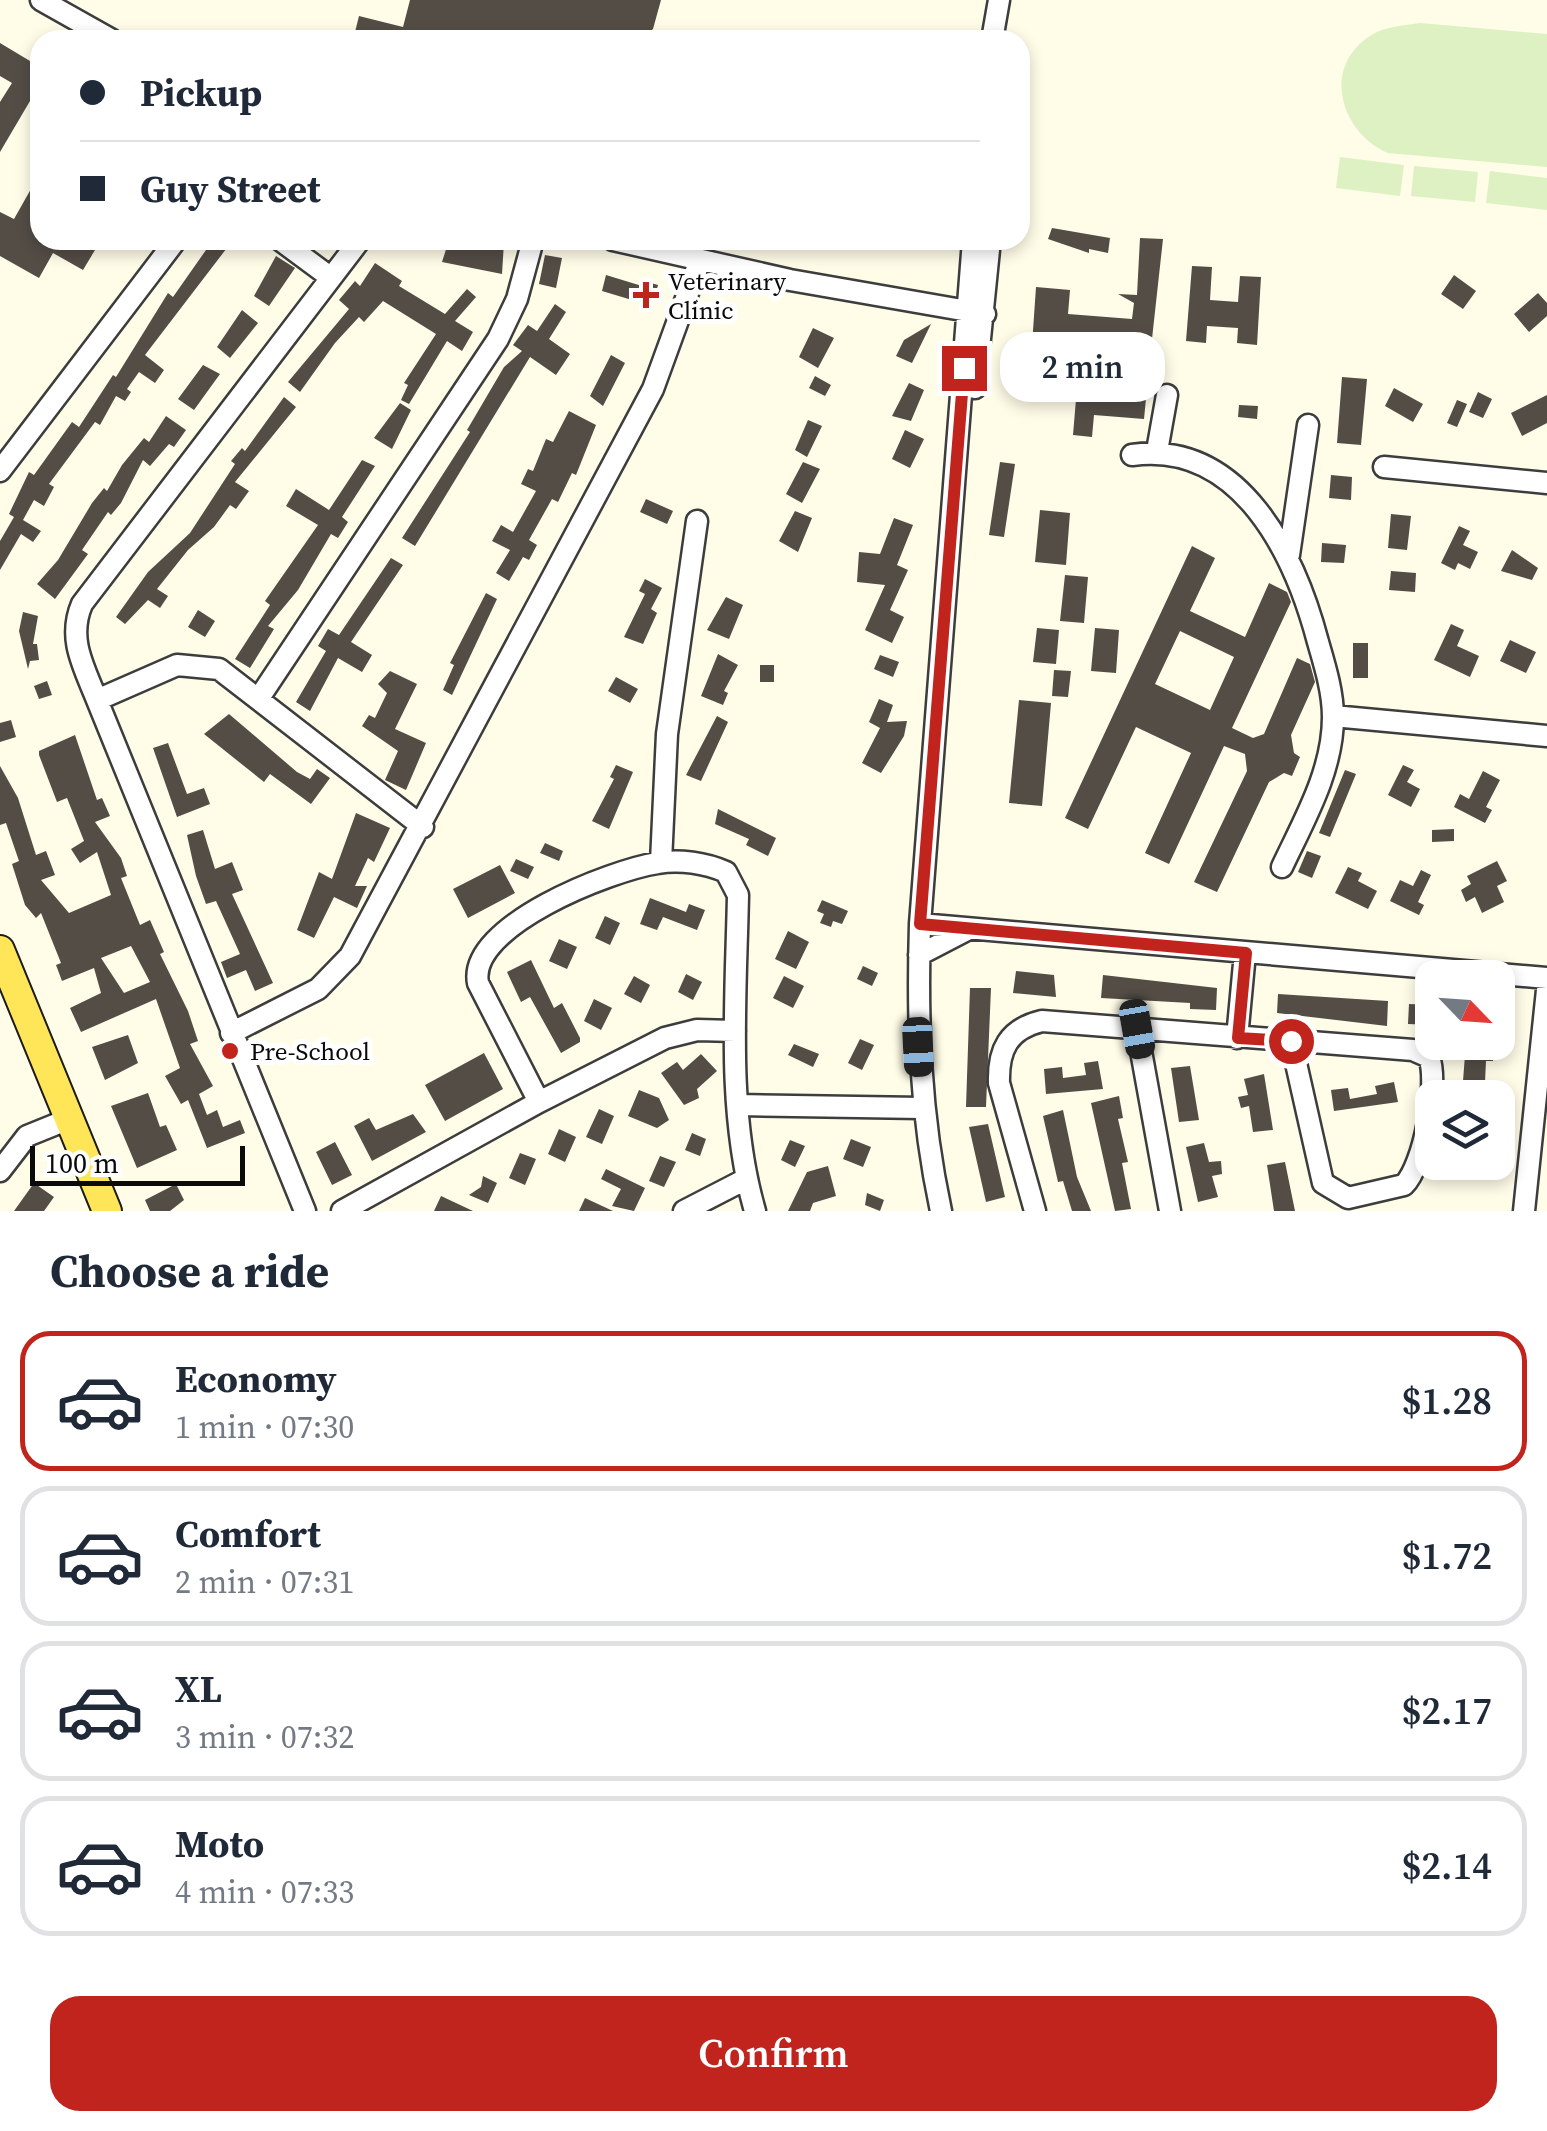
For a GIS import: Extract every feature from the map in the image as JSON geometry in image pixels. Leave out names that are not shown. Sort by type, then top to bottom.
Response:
[{"type":"main road","points":[[0,950],[7,987],[107,1211]]},
{"type":"street","points":[[40,0],[94,30]]},
{"type":"street","points":[[994,30],[1002,0]]},
{"type":"street","points":[[1002,0],[1004,30]]},
{"type":"street","points":[[0,471],[168,250]]},
{"type":"street","points":[[294,250],[330,277]]},
{"type":"street","points":[[305,1211],[76,648],[73,625],[82,604],[352,250]]},
{"type":"street","points":[[259,698],[498,339],[518,299],[530,250]]},
{"type":"street","points":[[656,250],[975,312]]},
{"type":"street","points":[[941,1211],[922,1108],[916,1022],[920,924],[975,312],[972,250]]},
{"type":"street","points":[[975,312],[988,250]]},
{"type":"street","points":[[232,1033],[334,977],[422,827],[653,389],[700,260]]},
{"type":"street","points":[[1157,451],[1167,395]]},
{"type":"street","points":[[1289,555],[1308,426]]},
{"type":"street","points":[[1132,455],[1157,451],[1198,464],[1232,484],[1259,511],[1289,555],[1313,624],[1333,716],[1329,760],[1282,868]]},
{"type":"street","points":[[1384,466],[1547,482]]},
{"type":"street","points":[[661,862],[667,734],[697,521]]},
{"type":"street","points":[[97,700],[177,665],[219,669],[422,827]]},
{"type":"street","points":[[1333,716],[1547,736]]},
{"type":"street","points":[[539,1102],[478,983],[478,961],[495,939],[565,894],[621,872],[661,862],[714,866],[735,883],[739,1104],[746,1179],[755,1211]]},
{"type":"street","points":[[920,924],[1547,978]]},
{"type":"street","points":[[919,955],[971,928]]},
{"type":"street","points":[[1238,1038],[1246,953]]},
{"type":"street","points":[[1524,1211],[1547,990]]},
{"type":"street","points":[[1035,1211],[999,1083],[1003,1046],[1018,1030],[1042,1021],[1413,1050],[1429,1057],[1432,1076],[1422,1155],[1404,1185],[1348,1198],[1322,1183],[1291,1041]]},
{"type":"street","points":[[1137,1029],[1170,1211]]},
{"type":"street","points":[[342,1211],[539,1102],[665,1038],[697,1030],[735,1031]]},
{"type":"street","points":[[739,1104],[922,1108]]},
{"type":"street","points":[[0,1171],[27,1136],[69,1119]]},
{"type":"street","points":[[684,1211],[746,1179]]},
{"type":"green space","points":[[1420,23],[1547,34],[1547,167],[1388,153],[1359,132],[1343,101],[1345,67],[1353,52],[1379,31]]},
{"type":"green space","points":[[1340,157],[1404,165],[1400,196],[1336,188]]},
{"type":"green space","points":[[1414,166],[1478,172],[1475,202],[1411,196]]},
{"type":"green space","points":[[1490,171],[1547,178],[1547,210],[1486,203]]},
{"type":"building","points":[[410,0],[661,0],[652,30],[356,30],[359,16],[403,27]]},
{"type":"building","points":[[0,43],[30,61],[30,101],[0,152],[0,102],[12,83],[0,76]]},
{"type":"building","points":[[30,191],[30,250],[95,250],[83,270],[53,253],[39,278],[0,256],[0,212],[14,219]]},
{"type":"building","points":[[1052,228],[1110,238],[1108,253],[1089,249],[1089,253],[1048,239]]},
{"type":"building","points":[[1140,238],[1163,239],[1150,357],[1130,355],[1131,339],[1099,337],[1095,384],[1147,388],[1144,419],[1094,415],[1092,437],[1073,435],[1076,399],[1050,397],[1051,381],[1077,382],[1080,337],[1050,334],[1049,346],[1032,345],[1036,287],[1070,290],[1068,314],[1132,319],[1134,303],[1118,294],[1137,295]]},
{"type":"building","points":[[206,250],[225,250],[145,355],[164,370],[155,383],[139,372],[127,389],[131,392],[125,401],[116,396],[100,425],[95,422],[49,484],[54,487],[44,506],[34,500],[23,520],[41,531],[33,542],[21,534],[0,570],[0,541],[14,517],[9,514],[29,472],[34,475],[72,422],[79,427],[113,375],[116,377],[168,293],[173,297]]},
{"type":"building","points":[[446,250],[504,250],[502,274],[442,262]]},
{"type":"building","points":[[545,255],[562,258],[556,288],[539,284]]},
{"type":"building","points":[[276,256],[295,268],[269,306],[254,296]]},
{"type":"building","points":[[375,263],[402,281],[399,286],[445,314],[467,289],[476,297],[455,321],[473,332],[462,351],[447,341],[409,404],[401,400],[408,385],[404,383],[436,334],[383,301],[364,322],[359,317],[335,343],[300,392],[288,382],[349,309],[339,300],[355,281],[360,286]]},
{"type":"building","points":[[1192,266],[1212,267],[1210,300],[1238,302],[1240,276],[1261,277],[1257,345],[1237,343],[1238,328],[1207,326],[1206,343],[1186,341]]},
{"type":"building","points":[[606,275],[642,286],[644,281],[658,285],[652,306],[602,291]]},
{"type":"building","points":[[1454,275],[1476,291],[1463,309],[1441,294]]},
{"type":"building","points":[[1538,293],[1547,303],[1547,316],[1529,332],[1514,314]]},
{"type":"building","points":[[555,304],[566,312],[549,339],[570,354],[556,375],[530,357],[415,546],[402,538],[470,432],[467,430],[504,367],[522,351],[513,345],[528,325],[537,331]]},
{"type":"building","points":[[242,310],[258,323],[230,358],[217,347]]},
{"type":"building","points":[[931,324],[912,363],[896,356],[904,340]]},
{"type":"building","points":[[813,328],[834,338],[818,368],[799,357]]},
{"type":"building","points":[[611,355],[625,363],[603,406],[590,396]]},
{"type":"building","points":[[203,365],[220,374],[194,410],[178,399]]},
{"type":"building","points":[[815,376],[831,385],[825,396],[809,388]]},
{"type":"building","points":[[1342,377],[1367,379],[1361,445],[1337,443]]},
{"type":"building","points":[[909,383],[924,390],[911,421],[892,416]]},
{"type":"building","points":[[1394,388],[1423,404],[1413,422],[1385,406]]},
{"type":"building","points":[[1478,392],[1492,399],[1483,418],[1469,412]]},
{"type":"building","points":[[1547,395],[1547,423],[1522,436],[1511,413]]},
{"type":"building","points":[[284,397],[296,407],[235,482],[249,491],[236,509],[230,505],[157,589],[168,596],[160,608],[148,600],[125,624],[116,617],[148,572],[190,533],[235,464],[231,461],[242,448],[245,451]]},
{"type":"building","points":[[1457,400],[1467,404],[1457,427],[1447,423]]},
{"type":"building","points":[[400,403],[411,410],[392,449],[374,438]]},
{"type":"building","points":[[1239,405],[1258,406],[1257,419],[1238,417]]},
{"type":"building","points":[[569,411],[596,425],[576,475],[572,473],[558,502],[552,499],[529,540],[537,545],[529,560],[523,557],[509,581],[496,573],[510,550],[492,541],[501,525],[513,532],[536,491],[521,484],[528,469],[533,471],[546,439],[553,442]]},
{"type":"building","points":[[166,416],[186,430],[174,447],[169,444],[150,466],[143,460],[121,503],[111,515],[108,512],[82,550],[88,554],[55,599],[37,584],[58,560],[92,503],[104,488],[107,491],[144,438],[149,442]]},
{"type":"building","points":[[808,420],[822,426],[807,457],[795,450]]},
{"type":"building","points":[[905,430],[924,439],[910,468],[892,459]]},
{"type":"building","points":[[362,460],[375,466],[342,517],[348,522],[338,538],[331,534],[298,590],[268,626],[274,629],[250,668],[235,659],[270,605],[265,601],[318,525],[286,506],[296,489],[329,510]]},
{"type":"building","points":[[803,462],[820,469],[802,503],[786,494]]},
{"type":"building","points":[[1000,462],[1015,464],[1004,537],[989,535]]},
{"type":"building","points":[[1331,475],[1352,477],[1351,500],[1329,498]]},
{"type":"building","points":[[646,499],[673,511],[667,524],[640,512]]},
{"type":"building","points":[[1040,510],[1070,513],[1066,565],[1035,562]]},
{"type":"building","points":[[795,511],[812,518],[798,552],[779,541]]},
{"type":"building","points":[[1391,514],[1411,516],[1407,550],[1388,548]]},
{"type":"building","points":[[894,518],[913,525],[897,565],[908,570],[890,610],[904,617],[892,643],[865,630],[885,585],[857,582],[859,552],[880,554]]},
{"type":"building","points":[[1459,526],[1470,531],[1463,545],[1478,552],[1470,569],[1458,563],[1455,570],[1441,563]]},
{"type":"building","points":[[1322,543],[1346,545],[1344,563],[1321,562]]},
{"type":"building","points":[[1192,546],[1215,558],[1190,611],[1245,637],[1269,583],[1287,592],[1291,602],[1232,728],[1253,738],[1264,734],[1297,658],[1310,664],[1315,682],[1291,735],[1294,753],[1300,757],[1292,776],[1284,773],[1269,782],[1217,892],[1194,882],[1247,771],[1245,754],[1224,746],[1169,864],[1145,853],[1191,753],[1136,727],[1088,829],[1065,818]],"holes":[[[1180,631],[1234,657],[1210,710],[1155,684]]]},
{"type":"building","points":[[1512,550],[1538,568],[1532,580],[1501,571]]},
{"type":"building","points":[[391,558],[403,565],[351,642],[372,655],[362,672],[338,658],[310,711],[296,702],[326,651],[318,646],[328,629],[339,635]]},
{"type":"building","points":[[1391,571],[1416,573],[1415,592],[1389,590]]},
{"type":"building","points":[[1065,575],[1088,577],[1084,623],[1060,621]]},
{"type":"building","points":[[645,579],[662,588],[651,609],[657,613],[643,644],[624,637],[645,594],[639,591]]},
{"type":"building","points":[[486,593],[497,599],[452,695],[443,690],[454,665],[450,663]]},
{"type":"building","points":[[726,597],[743,605],[729,639],[707,630]]},
{"type":"building","points":[[198,610],[215,621],[205,637],[188,627]]},
{"type":"building","points":[[23,612],[38,616],[33,644],[37,644],[39,660],[30,661],[28,669],[19,631]]},
{"type":"building","points":[[1451,624],[1464,630],[1457,646],[1479,656],[1470,677],[1434,660]]},
{"type":"building","points":[[1037,628],[1059,630],[1056,664],[1033,662]]},
{"type":"building","points":[[1095,628],[1119,630],[1116,673],[1091,671]]},
{"type":"building","points":[[1510,640],[1536,652],[1526,673],[1500,661]]},
{"type":"building","points":[[1353,643],[1368,643],[1368,678],[1353,678]]},
{"type":"building","points":[[718,654],[738,665],[724,691],[728,693],[723,705],[701,696]]},
{"type":"building","points":[[880,655],[899,662],[893,677],[874,669]]},
{"type":"building","points":[[760,665],[774,665],[774,682],[760,682]]},
{"type":"building","points":[[1054,670],[1071,671],[1068,697],[1052,696]]},
{"type":"building","points":[[390,671],[417,684],[395,729],[426,743],[406,790],[385,780],[398,751],[362,726],[369,715],[375,718],[387,693],[378,684]]},
{"type":"building","points":[[616,677],[638,689],[630,703],[608,691]]},
{"type":"building","points":[[47,681],[52,695],[39,699],[34,686]]},
{"type":"building","points":[[879,699],[893,705],[887,722],[907,721],[904,736],[881,773],[862,763],[880,728],[869,722]]},
{"type":"building","points":[[1019,700],[1051,703],[1042,806],[1009,803]]},
{"type":"building","points":[[229,714],[297,772],[310,779],[317,769],[330,778],[311,804],[270,774],[264,782],[204,734]]},
{"type":"building","points":[[717,716],[728,722],[701,781],[686,775]]},
{"type":"building","points":[[11,720],[16,737],[0,742],[0,723]]},
{"type":"building","points":[[75,735],[97,800],[102,798],[110,816],[95,822],[121,858],[127,876],[121,878],[140,925],[150,920],[164,952],[160,954],[188,1011],[198,1041],[190,1044],[213,1086],[199,1094],[207,1115],[217,1110],[223,1127],[240,1120],[245,1133],[207,1148],[188,1100],[181,1104],[165,1076],[180,1068],[156,999],[81,1032],[70,1008],[101,993],[94,968],[62,981],[56,965],[61,963],[41,913],[36,918],[25,905],[12,864],[19,861],[6,823],[0,825],[0,766],[18,798],[36,855],[46,851],[55,875],[41,880],[69,913],[111,895],[97,852],[80,863],[71,849],[84,841],[67,798],[57,802],[39,751]],"holes":[[[131,946],[150,982],[124,993],[101,958]]]},
{"type":"building","points":[[168,743],[187,794],[204,788],[210,804],[177,817],[153,748]]},
{"type":"building","points":[[616,765],[633,772],[609,829],[592,821],[614,779],[610,777]]},
{"type":"building","points":[[1403,765],[1414,770],[1407,782],[1420,789],[1411,807],[1388,795]]},
{"type":"building","points":[[1345,770],[1356,774],[1330,837],[1319,833]]},
{"type":"building","points":[[1483,771],[1500,780],[1486,807],[1492,810],[1485,823],[1454,807],[1460,794],[1469,799]]},
{"type":"building","points":[[718,809],[776,838],[768,856],[746,845],[749,839],[715,824]]},
{"type":"building","points":[[356,813],[390,828],[374,862],[368,858],[355,886],[367,886],[357,908],[334,897],[314,938],[297,930],[319,872],[332,879]]},
{"type":"building","points":[[1454,829],[1454,841],[1432,842],[1432,830]]},
{"type":"building","points":[[203,830],[215,869],[232,862],[243,890],[232,894],[273,983],[255,991],[246,970],[227,978],[221,962],[240,954],[216,901],[206,904],[196,876],[187,835]]},
{"type":"building","points":[[545,843],[563,851],[559,861],[540,853]]},
{"type":"building","points":[[1307,851],[1321,856],[1312,878],[1298,872]]},
{"type":"building","points":[[516,859],[534,867],[528,879],[510,871]]},
{"type":"building","points":[[1497,861],[1507,881],[1497,886],[1504,902],[1482,913],[1475,897],[1466,902],[1461,890],[1471,884],[1467,876]]},
{"type":"building","points":[[500,865],[515,893],[468,918],[453,889]]},
{"type":"building","points":[[1348,867],[1362,873],[1358,881],[1377,891],[1368,909],[1335,893]]},
{"type":"building","points":[[1421,870],[1431,875],[1418,902],[1424,905],[1419,915],[1390,901],[1400,880],[1413,886]]},
{"type":"building","points":[[650,898],[686,912],[689,904],[705,910],[697,930],[663,917],[657,930],[640,924]]},
{"type":"building","points":[[822,900],[848,911],[842,924],[833,921],[831,927],[820,923],[824,914],[817,911]]},
{"type":"building","points":[[605,916],[620,923],[610,945],[595,938]]},
{"type":"building","points":[[788,931],[809,942],[796,969],[775,959]]},
{"type":"building","points":[[559,939],[577,947],[567,969],[549,961]]},
{"type":"building","points":[[531,960],[554,1008],[562,1003],[580,1038],[580,1042],[561,1053],[530,997],[521,1002],[507,972]]},
{"type":"building","points":[[863,966],[878,973],[872,986],[857,979]]},
{"type":"building","points":[[1016,971],[1054,975],[1056,997],[1013,993]]},
{"type":"building","points":[[686,974],[702,982],[693,1000],[678,992]]},
{"type":"building","points":[[1103,975],[1217,988],[1216,1010],[1190,1009],[1190,1003],[1101,998]]},
{"type":"building","points":[[634,976],[650,985],[641,1003],[624,994]]},
{"type":"building","points":[[784,976],[804,986],[793,1008],[773,998]]},
{"type":"building","points":[[970,988],[991,988],[986,1107],[966,1107]]},
{"type":"building","points":[[1278,994],[1388,1001],[1387,1026],[1277,1013]]},
{"type":"building","points":[[594,999],[612,1008],[601,1030],[584,1021]]},
{"type":"building","points":[[1409,1004],[1415,1004],[1415,1024],[1408,1024]]},
{"type":"building","points":[[128,1035],[138,1063],[105,1080],[92,1047]]},
{"type":"building","points":[[860,1039],[874,1045],[862,1070],[848,1063]]},
{"type":"building","points":[[794,1044],[819,1054],[813,1067],[788,1055]]},
{"type":"building","points":[[484,1053],[503,1089],[445,1121],[425,1085]]},
{"type":"building","points":[[701,1054],[717,1071],[697,1089],[699,1098],[684,1105],[661,1073],[677,1062],[683,1070]]},
{"type":"building","points":[[1465,1060],[1493,1060],[1486,1061],[1485,1080],[1463,1080]]},
{"type":"building","points":[[1098,1061],[1103,1089],[1046,1094],[1044,1069],[1062,1067],[1063,1078],[1086,1075],[1084,1063]]},
{"type":"building","points":[[1190,1066],[1199,1120],[1179,1122],[1171,1068]]},
{"type":"building","points":[[1264,1074],[1273,1130],[1253,1132],[1249,1106],[1241,1108],[1238,1097],[1248,1095],[1244,1079]]},
{"type":"building","points":[[1394,1082],[1398,1102],[1334,1111],[1331,1090],[1348,1088],[1350,1099],[1377,1094],[1375,1086]]},
{"type":"building","points":[[639,1090],[659,1098],[669,1120],[657,1128],[628,1116]]},
{"type":"building","points":[[148,1093],[160,1127],[166,1125],[177,1150],[137,1168],[111,1106]]},
{"type":"building","points":[[1119,1096],[1123,1118],[1118,1119],[1128,1162],[1122,1163],[1131,1209],[1115,1211],[1091,1103]]},
{"type":"building","points":[[599,1109],[614,1116],[602,1144],[586,1137]]},
{"type":"building","points":[[1063,1110],[1077,1177],[1091,1211],[1072,1211],[1063,1181],[1058,1182],[1043,1116]]},
{"type":"building","points":[[413,1114],[426,1132],[372,1161],[354,1126],[369,1118],[376,1130]]},
{"type":"building","points":[[988,1124],[1005,1197],[986,1202],[969,1127]]},
{"type":"building","points":[[559,1129],[576,1137],[565,1162],[548,1154]]},
{"type":"building","points":[[692,1133],[706,1139],[700,1156],[685,1150]]},
{"type":"building","points":[[851,1139],[871,1147],[863,1167],[843,1159]]},
{"type":"building","points":[[790,1140],[805,1146],[795,1167],[781,1160]]},
{"type":"building","points":[[335,1142],[352,1175],[332,1185],[316,1152]]},
{"type":"building","points":[[1204,1143],[1209,1162],[1221,1161],[1222,1174],[1212,1176],[1218,1197],[1198,1202],[1186,1147]]},
{"type":"building","points":[[520,1153],[536,1159],[525,1185],[509,1178]]},
{"type":"building","points":[[660,1156],[676,1162],[664,1187],[649,1181]]},
{"type":"building","points":[[1285,1162],[1295,1211],[1274,1211],[1267,1165]]},
{"type":"building","points":[[828,1166],[836,1196],[813,1203],[810,1211],[788,1211],[807,1172]]},
{"type":"building","points":[[606,1169],[645,1188],[634,1211],[612,1206],[621,1189],[601,1179]]},
{"type":"building","points":[[483,1176],[497,1183],[488,1203],[469,1195],[481,1187]]},
{"type":"building","points":[[34,1183],[54,1197],[44,1211],[14,1211]]},
{"type":"building","points":[[176,1184],[184,1200],[170,1211],[150,1211],[145,1200]]},
{"type":"building","points":[[867,1193],[884,1200],[880,1211],[865,1205]]},
{"type":"building","points":[[441,1196],[473,1211],[434,1211]]},
{"type":"building","points":[[585,1198],[613,1211],[579,1211]]},
{"type":"place","name":"Veterinary Clinic","points":[[646,295]]},
{"type":"place","name":"Pre-School","points":[[230,1051]]},
{"type":"route","points":[[964,368],[920,924],[1246,953],[1238,1038],[1291,1041]]}]
